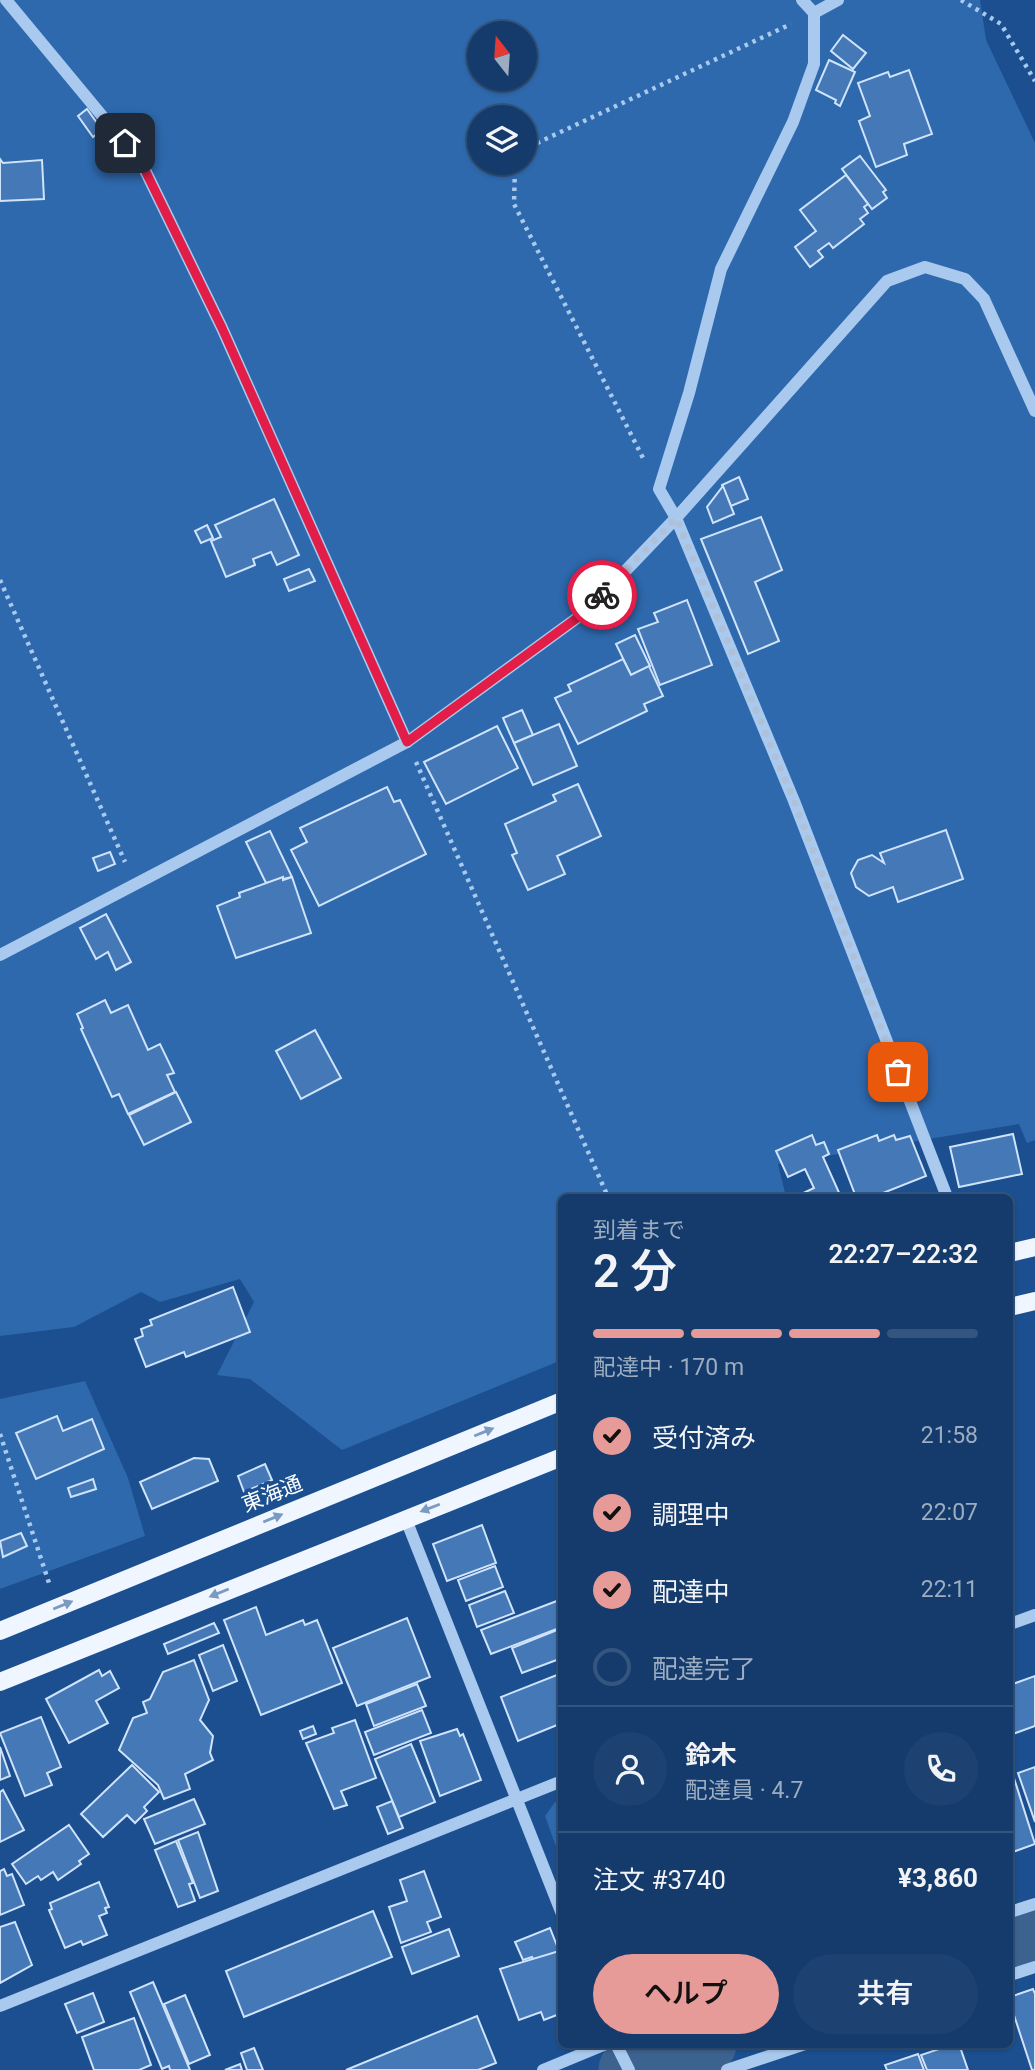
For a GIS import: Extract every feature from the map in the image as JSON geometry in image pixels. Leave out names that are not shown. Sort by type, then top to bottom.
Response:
[{"type":"main road","points":[[1013,1252],[1035,1247]]},
{"type":"main road","points":[[1013,1306],[1035,1301]]},
{"type":"main road","name":"東海通","points":[[0,1631],[558,1403]]},
{"type":"main road","points":[[0,1682],[405,1517],[558,1459]]},
{"type":"street","points":[[6,0],[142,164],[222,328],[407,742]]},
{"type":"street","points":[[802,0],[814,13],[814,64],[793,122],[721,269],[689,393],[659,489],[676,518],[794,801],[946,1194]]},
{"type":"street","points":[[814,13],[838,0]]},
{"type":"street","points":[[0,955],[407,742],[588,610],[676,518],[887,281],[925,267],[965,279],[984,299],[1035,411]]},
{"type":"street","points":[[405,1517],[513,1798],[558,1905]]},
{"type":"street","points":[[1013,1623],[1035,1615]]},
{"type":"street","points":[[0,2006],[513,1798],[558,1782]]},
{"type":"street","points":[[1013,1911],[1035,1904]]},
{"type":"street","points":[[1013,1974],[1035,1967]]},
{"type":"street","points":[[543,2070],[596,2048]]},
{"type":"street","points":[[727,2070],[793,2048]]},
{"type":"street","points":[[619,2049],[629,2070]]},
{"type":"path","points":[[961,0],[1001,24],[1035,81]]},
{"type":"path","points":[[537,143],[814,13]]},
{"type":"path","points":[[514,175],[514,204],[659,489]]},
{"type":"path","points":[[0,580],[134,883]]},
{"type":"path","points":[[407,742],[607,1194]]},
{"type":"path","points":[[0,1434],[57,1607]]},
{"type":"shaded area","points":[[0,0],[980,0],[986,40],[1035,143],[1035,1140],[1027,1143],[1019,1124],[778,1164],[785,1194],[558,1194],[558,1362],[342,1450],[250,1379],[217,1375],[254,1302],[240,1279],[160,1302],[141,1292],[74,1327],[0,1336]]},
{"type":"shaded area","points":[[85,1381],[128,1478],[145,1536],[0,1589],[0,1399]]},
{"type":"shaded area","points":[[558,1801],[558,1852],[545,1816]]},
{"type":"building","points":[[843,35],[866,53],[853,69],[831,51]]},
{"type":"building","points":[[829,60],[855,72],[840,106],[835,103],[836,100],[816,90]]},
{"type":"building","points":[[909,70],[932,134],[904,144],[907,155],[876,167],[859,121],[870,116],[858,83],[888,72],[890,77]]},
{"type":"building","points":[[87,109],[102,130],[93,137],[78,116]]},
{"type":"building","points":[[860,156],[886,190],[883,192],[887,198],[872,209],[842,169]]},
{"type":"building","points":[[0,159],[3,163],[42,160],[44,199],[0,201]]},
{"type":"building","points":[[846,175],[868,204],[864,207],[868,213],[860,219],[864,224],[833,248],[829,243],[818,251],[823,257],[810,267],[795,247],[816,231],[800,210]]},
{"type":"building","points":[[739,477],[748,499],[731,506],[722,485]]},
{"type":"building","points":[[723,486],[734,514],[713,523],[707,507]]},
{"type":"building","points":[[274,499],[299,555],[277,565],[271,552],[253,559],[255,565],[226,577],[211,541],[221,537],[215,525]]},
{"type":"building","points":[[761,517],[782,570],[755,582],[779,641],[748,654],[701,539]]},
{"type":"building","points":[[207,525],[213,538],[201,543],[195,531]]},
{"type":"building","points":[[309,569],[315,581],[289,591],[284,579]]},
{"type":"building","points":[[687,600],[712,665],[660,685],[638,629],[658,622],[654,613]]},
{"type":"building","points":[[635,635],[650,666],[631,675],[616,644]]},
{"type":"building","points":[[623,659],[631,675],[649,666],[663,696],[644,704],[647,711],[578,744],[555,698],[571,691],[568,685]]},
{"type":"building","points":[[522,710],[533,735],[514,743],[503,718]]},
{"type":"building","points":[[559,724],[577,766],[533,785],[514,743]]},
{"type":"building","points":[[497,726],[518,768],[446,804],[424,762]]},
{"type":"building","points":[[578,784],[601,836],[557,856],[565,874],[528,890],[512,855],[517,853],[505,824],[556,801],[553,795]]},
{"type":"building","points":[[387,787],[394,802],[400,800],[426,854],[319,906],[291,850],[307,842],[300,828]]},
{"type":"building","points":[[946,830],[963,879],[898,902],[893,887],[869,896],[856,887],[851,873],[858,860],[872,855],[884,863],[880,853]]},
{"type":"building","points":[[270,831],[292,877],[266,883],[246,842]]},
{"type":"building","points":[[110,852],[115,864],[98,871],[93,858]]},
{"type":"building","points":[[283,877],[283,880],[292,877],[311,933],[236,958],[217,906],[240,897],[239,893]]},
{"type":"building","points":[[106,914],[131,962],[116,970],[108,952],[96,959],[80,928]]},
{"type":"building","points":[[105,1000],[111,1013],[128,1005],[148,1050],[160,1044],[174,1073],[167,1075],[175,1092],[128,1114],[119,1094],[112,1097],[81,1029],[83,1028],[77,1014]]},
{"type":"building","points":[[315,1030],[341,1078],[301,1099],[276,1051]]},
{"type":"building","points":[[176,1092],[191,1122],[144,1145],[129,1115]]},
{"type":"building","points":[[1013,1134],[1022,1174],[959,1187],[950,1147]]},
{"type":"building","points":[[812,1135],[816,1145],[824,1142],[829,1154],[823,1157],[840,1194],[801,1194],[814,1188],[805,1169],[788,1177],[776,1151]]},
{"type":"building","points":[[877,1135],[879,1141],[894,1135],[896,1140],[910,1136],[926,1176],[881,1194],[855,1194],[838,1150]]},
{"type":"building","points":[[233,1287],[250,1332],[186,1357],[184,1352],[146,1367],[135,1339],[143,1336],[141,1329],[152,1325],[150,1320]]},
{"type":"building","points":[[57,1416],[63,1431],[92,1419],[104,1449],[36,1479],[16,1433]]},
{"type":"building","points":[[194,1458],[209,1459],[218,1481],[152,1509],[140,1482]]},
{"type":"building","points":[[265,1464],[272,1480],[244,1492],[238,1476]]},
{"type":"building","points":[[93,1479],[96,1489],[71,1497],[68,1488]]},
{"type":"building","points":[[482,1525],[496,1563],[447,1581],[433,1544]]},
{"type":"building","points":[[21,1533],[27,1546],[3,1557],[0,1541]]},
{"type":"building","points":[[495,1566],[503,1587],[466,1601],[458,1580]]},
{"type":"building","points":[[505,1591],[514,1613],[477,1627],[469,1605]]},
{"type":"building","points":[[558,1601],[558,1629],[491,1654],[481,1630]]},
{"type":"building","points":[[256,1607],[266,1635],[303,1620],[305,1625],[317,1620],[342,1683],[261,1715],[224,1620]]},
{"type":"building","points":[[407,1618],[430,1677],[357,1706],[333,1648]]},
{"type":"building","points":[[214,1623],[219,1633],[168,1654],[164,1644]]},
{"type":"building","points":[[558,1630],[558,1660],[522,1673],[512,1648]]},
{"type":"building","points":[[223,1645],[237,1681],[213,1691],[199,1655]]},
{"type":"building","points":[[194,1660],[209,1700],[200,1720],[213,1736],[210,1753],[213,1760],[185,1774],[190,1789],[164,1799],[158,1785],[119,1750],[133,1718],[147,1713],[143,1702],[150,1699],[163,1672]]},
{"type":"building","points":[[99,1670],[102,1676],[110,1671],[119,1688],[96,1701],[108,1723],[69,1743],[46,1699]]},
{"type":"building","points":[[558,1675],[558,1725],[518,1741],[501,1697]]},
{"type":"building","points":[[1035,1676],[1035,1726],[1013,1734],[1013,1684]]},
{"type":"building","points":[[417,1684],[426,1706],[374,1726],[366,1704]]},
{"type":"building","points":[[422,1710],[431,1733],[374,1755],[365,1732]]},
{"type":"building","points":[[41,1717],[61,1767],[47,1773],[52,1785],[25,1796],[0,1733]]},
{"type":"building","points":[[355,1720],[376,1778],[341,1791],[347,1805],[334,1809],[306,1743],[334,1733],[332,1728]]},
{"type":"building","points":[[313,1726],[316,1734],[303,1739],[300,1731]]},
{"type":"building","points":[[457,1729],[460,1736],[463,1734],[481,1780],[440,1796],[420,1741]]},
{"type":"building","points":[[411,1744],[435,1802],[399,1817],[375,1759]]},
{"type":"building","points":[[0,1747],[10,1776],[0,1780]]},
{"type":"building","points":[[132,1765],[159,1792],[144,1807],[147,1811],[135,1823],[127,1815],[103,1837],[81,1814]]},
{"type":"building","points":[[1035,1767],[1035,1822],[1018,1773]]},
{"type":"building","points":[[1013,1775],[1035,1844],[1013,1852]]},
{"type":"building","points":[[3,1790],[24,1830],[0,1842],[0,1792]]},
{"type":"building","points":[[194,1799],[205,1824],[155,1844],[144,1819]]},
{"type":"building","points":[[392,1801],[403,1828],[388,1834],[377,1807]]},
{"type":"building","points":[[69,1825],[89,1854],[79,1861],[81,1864],[58,1880],[53,1872],[41,1880],[38,1876],[26,1884],[12,1864]]},
{"type":"building","points":[[198,1832],[218,1891],[200,1898],[178,1840]]},
{"type":"building","points":[[176,1841],[193,1883],[189,1884],[195,1901],[178,1907],[155,1850]]},
{"type":"building","points":[[4,1869],[7,1876],[12,1874],[24,1905],[0,1915],[0,1871]]},
{"type":"building","points":[[424,1871],[441,1917],[427,1922],[431,1932],[401,1943],[389,1907],[407,1901],[400,1880]]},
{"type":"building","points":[[99,1882],[109,1907],[105,1908],[107,1913],[99,1916],[107,1935],[83,1945],[81,1941],[65,1948],[49,1910],[52,1909],[50,1903]]},
{"type":"building","points":[[373,1911],[392,1957],[244,2017],[226,1971]]},
{"type":"building","points":[[15,1922],[32,1965],[0,1983],[0,1927]]},
{"type":"building","points":[[550,1928],[558,1951],[534,1961],[532,1957],[523,1960],[515,1942]]},
{"type":"building","points":[[449,1929],[459,1956],[412,1974],[402,1947]]},
{"type":"building","points":[[558,1951],[558,2015],[544,2020],[541,2012],[519,2020],[500,1969]]},
{"type":"building","points":[[153,1982],[190,2070],[170,2070],[169,2066],[162,2069],[130,1992]]},
{"type":"building","points":[[1033,1989],[1035,1994],[1035,2070],[1032,2070],[1013,2012],[1013,1996]]},
{"type":"building","points":[[93,1993],[104,2022],[77,2033],[65,2004]]},
{"type":"building","points":[[185,1995],[210,2055],[189,2064],[164,2004]]},
{"type":"building","points":[[477,2016],[496,2063],[478,2070],[346,2070]]},
{"type":"building","points":[[134,2018],[151,2065],[139,2070],[94,2070],[82,2037]]},
{"type":"building","points":[[254,2048],[263,2070],[247,2070],[241,2053]]},
{"type":"building","points":[[942,2048],[960,2048],[968,2070],[927,2070],[921,2055]]},
{"type":"building","points":[[918,2054],[924,2070],[887,2070],[885,2065]]},
{"type":"building","points":[[240,2064],[242,2070],[225,2070]]},
{"type":"waterway","points":[[1013,1939],[1035,1932]]},
{"type":"waterway","points":[[631,2070],[693,2048]]},
{"type":"way so far","points":[[602,595],[676,518],[794,801],[898,1072]]},
{"type":"route","points":[[125,143],[142,164],[222,328],[407,742],[588,610],[602,595]]}]
